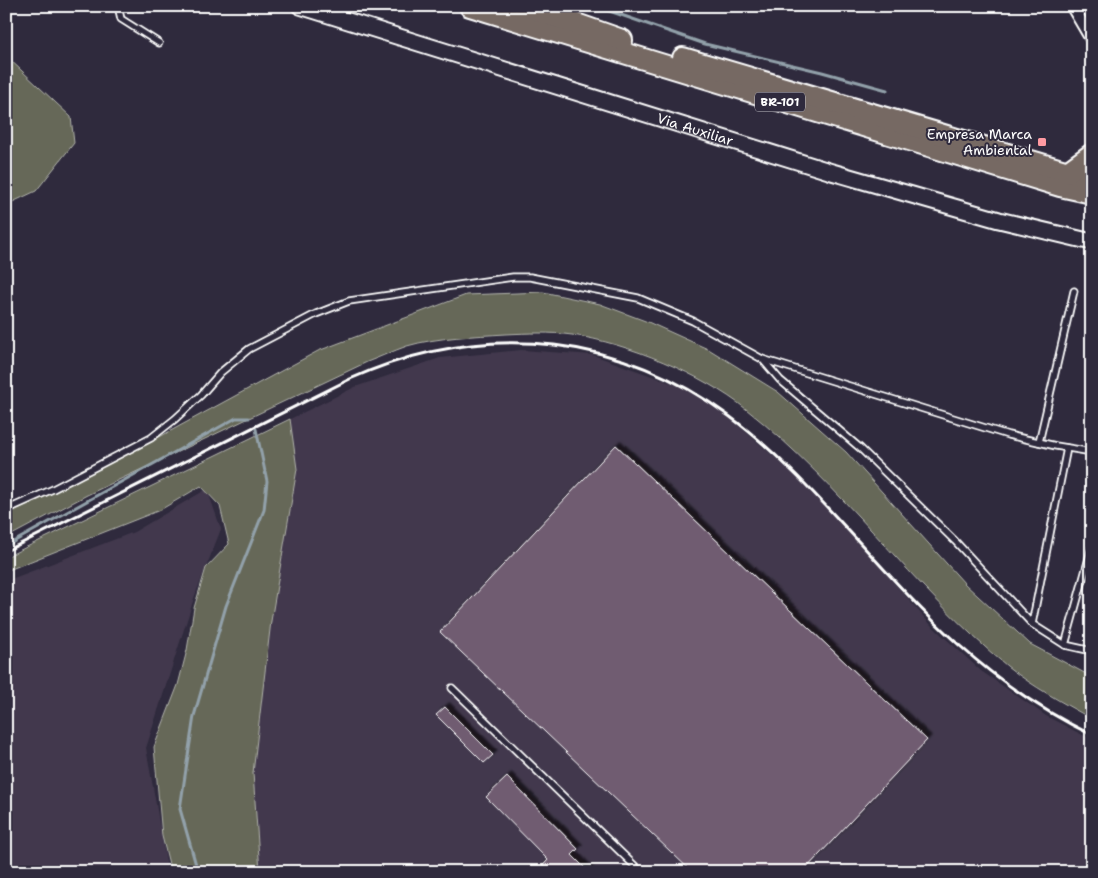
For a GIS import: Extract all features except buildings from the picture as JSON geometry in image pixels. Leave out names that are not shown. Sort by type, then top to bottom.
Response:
[{"type":"highway","name":"BR-101","points":[[470,6],[809,111],[1060,186],[1092,193]]},
{"type":"highway","name":"BR-101","points":[[525,6],[622,40],[1066,173],[1092,179]]},
{"type":"highway","points":[[1066,173],[1092,154]]},
{"type":"street","name":"Via Auxiliar","points":[[300,6],[814,166],[999,220],[1092,242]]},
{"type":"street","points":[[1072,6],[1092,40]]},
{"type":"lane","points":[[118,6],[121,19],[159,43]]},
{"type":"lane","points":[[6,510],[53,489],[152,438],[175,419],[221,372],[249,349],[316,314],[349,301],[513,277],[530,278],[638,298],[693,321],[762,359],[1039,442],[1092,452]]},
{"type":"lane","points":[[1039,442],[1074,291]]},
{"type":"lane","points":[[762,359],[780,380],[860,448],[955,541],[1032,624],[1065,645],[1092,651]]},
{"type":"lane","points":[[1032,624],[1067,448]]},
{"type":"lane","points":[[1065,645],[1092,547]]},
{"type":"lane","points":[[452,688],[641,872]]},
{"type":"shaded area","points":[[521,350],[593,355],[677,385],[717,407],[811,489],[931,625],[981,671],[1046,716],[1092,740],[1092,872],[260,872],[253,773],[271,621],[297,469],[290,419],[355,387],[440,358]]},
{"type":"shaded area","points":[[207,489],[221,529],[194,598],[146,748],[168,872],[6,872],[6,581],[134,532]]},
{"type":"green space","points":[[6,56],[71,117],[74,143],[36,191],[6,205]]},
{"type":"green space","points":[[543,292],[600,304],[648,322],[710,350],[778,392],[846,452],[965,584],[1030,644],[1092,677],[1092,719],[1027,680],[1007,666],[973,636],[940,604],[814,470],[746,409],[708,384],[664,362],[617,345],[572,335],[539,333],[481,335],[407,346],[367,362],[87,495],[6,538],[6,515],[152,441],[318,351],[466,295]]},
{"type":"green space","points":[[290,419],[297,469],[271,621],[253,773],[260,872],[171,872],[162,836],[154,747],[178,685],[187,650],[194,608],[206,568],[229,544],[220,506],[201,486],[160,510],[6,571],[6,557]]},
{"type":"waterway","points":[[595,6],[705,44],[822,72],[887,90]]},
{"type":"waterway","points":[[6,546],[236,418],[249,418]]},
{"type":"waterway","points":[[198,872],[180,809],[194,716],[226,606],[264,510],[267,481],[256,429]]},
{"type":"railway","points":[[6,551],[350,379],[374,369],[399,360],[449,348],[501,343],[554,345],[622,360],[681,385],[733,419],[780,459],[912,599],[959,645],[1023,695],[1092,735]]},
{"type":"place","name":"Empresa Marca Ambiental","points":[[1042,142]]}]
